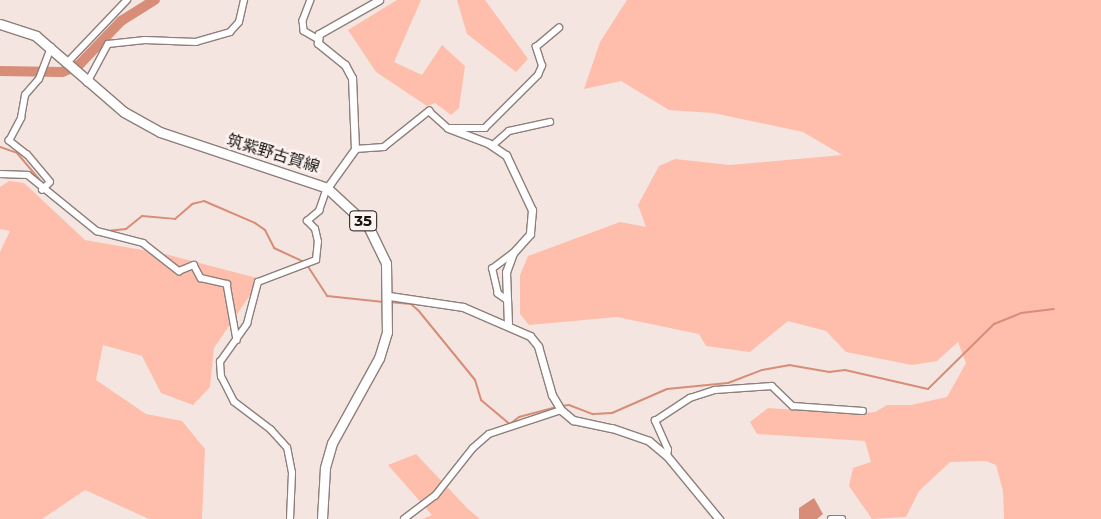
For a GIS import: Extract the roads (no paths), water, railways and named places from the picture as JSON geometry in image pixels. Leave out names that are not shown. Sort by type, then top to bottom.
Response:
[{"type":"main road","name":"筑紫野古賀線","points":[[0,24],[22,29],[51,48],[85,81],[124,112],[160,132],[327,188],[368,226],[381,248],[389,296],[387,332],[379,358],[332,443],[325,468],[322,519]]},
{"type":"street","points":[[69,65],[127,0]]},
{"type":"street","points":[[85,81],[108,44],[145,40],[196,42],[230,32],[239,22],[244,0]]},
{"type":"street","points":[[290,519],[292,473],[287,448],[272,430],[234,402],[221,377],[220,362],[247,324],[258,282],[316,260],[318,242],[315,230],[307,221],[319,211],[327,188],[355,149],[351,71],[323,48],[318,39],[304,31],[303,21],[311,0]]},
{"type":"street","points":[[318,39],[326,28],[379,0]]},
{"type":"street","points":[[448,128],[474,129],[492,123],[538,74],[542,66],[536,47],[559,28]]},
{"type":"street","points":[[42,190],[50,182],[27,155],[9,141],[21,118],[25,95],[38,79],[51,48]]},
{"type":"street","points":[[355,149],[384,147],[429,111],[448,128],[493,145],[510,160],[532,210],[530,234],[513,254],[492,269],[498,294],[505,299]]},
{"type":"street","points":[[493,145],[509,131],[550,122]]},
{"type":"street","points":[[0,174],[28,175],[42,190],[96,231],[143,243],[179,271],[194,266],[201,278],[227,284],[236,340]]},
{"type":"street","points":[[508,324],[505,299],[506,272],[513,254]]},
{"type":"street","points":[[389,296],[463,307],[508,324],[530,336],[538,346],[552,395],[561,410],[573,420],[636,435],[667,456],[719,519]]},
{"type":"street","points":[[667,456],[668,450],[655,421],[690,398],[715,390],[772,386],[793,406],[863,411]]},
{"type":"street","points":[[404,519],[435,496],[473,448],[489,434],[561,410]]},
{"type":"street","points":[[831,519],[842,519]]},
{"type":"waterway","points":[[0,71],[62,72],[79,65],[121,21],[155,0]]},
{"type":"waterway","points":[[0,147],[17,153],[44,185]]},
{"type":"waterway","points":[[107,231],[126,229],[142,216],[175,219],[192,204],[204,201],[255,223],[265,230],[274,248],[304,262]]},
{"type":"waterway","points":[[307,265],[327,296],[384,302]]},
{"type":"waterway","points":[[389,302],[411,304],[418,310],[475,380],[481,400],[510,424],[519,417],[557,407]]},
{"type":"waterway","points":[[561,406],[569,405],[593,414],[612,413],[667,389],[728,383],[762,370],[789,365],[829,372],[845,370],[928,389],[994,324],[1021,313],[1054,309]]}]
